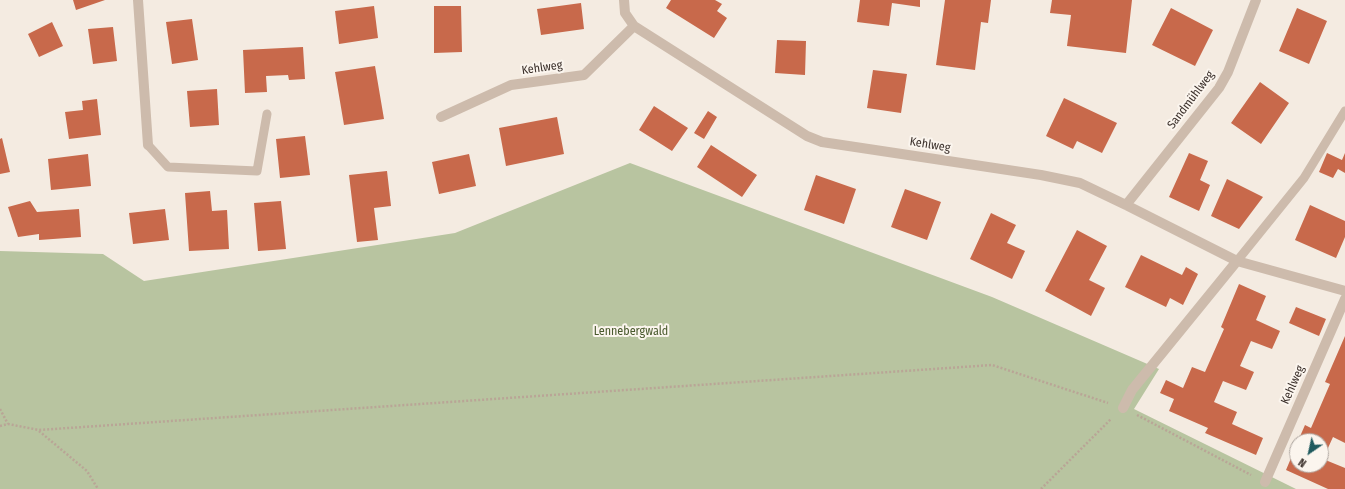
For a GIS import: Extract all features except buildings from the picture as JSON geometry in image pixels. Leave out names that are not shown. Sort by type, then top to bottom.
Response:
[{"type":"street","points":[[138,0],[148,145]]},
{"type":"street","name":"Kehlweg","points":[[624,0],[625,13],[634,26],[807,136],[822,142],[1041,175],[1080,183],[1237,261],[1345,291]]},
{"type":"street","name":"Sandmühlweg","points":[[1126,205],[1219,88],[1228,72],[1256,0]]},
{"type":"street","name":"Kehlweg","points":[[441,117],[511,85],[584,75],[634,26]]},
{"type":"street","points":[[1123,408],[1132,390],[1237,261]]},
{"type":"street","name":"Kehlweg","points":[[1265,482],[1345,299]]},
{"type":"lane","points":[[1237,261],[1304,178],[1345,111]]},
{"type":"lane","points":[[148,145],[168,167],[257,171],[268,114]]},
{"type":"path","points":[[0,426],[8,424],[39,430],[992,365],[1123,408],[1265,482]]},
{"type":"path","points":[[1041,489],[1123,408]]},
{"type":"path","points":[[0,409],[8,424]]},
{"type":"path","points":[[39,430],[87,471],[98,489]]},
{"type":"green space","name":"Lennebergwald","points":[[630,163],[992,297],[1159,369],[1134,409],[1296,489],[0,489],[0,251],[103,254],[144,281],[455,233]]}]
